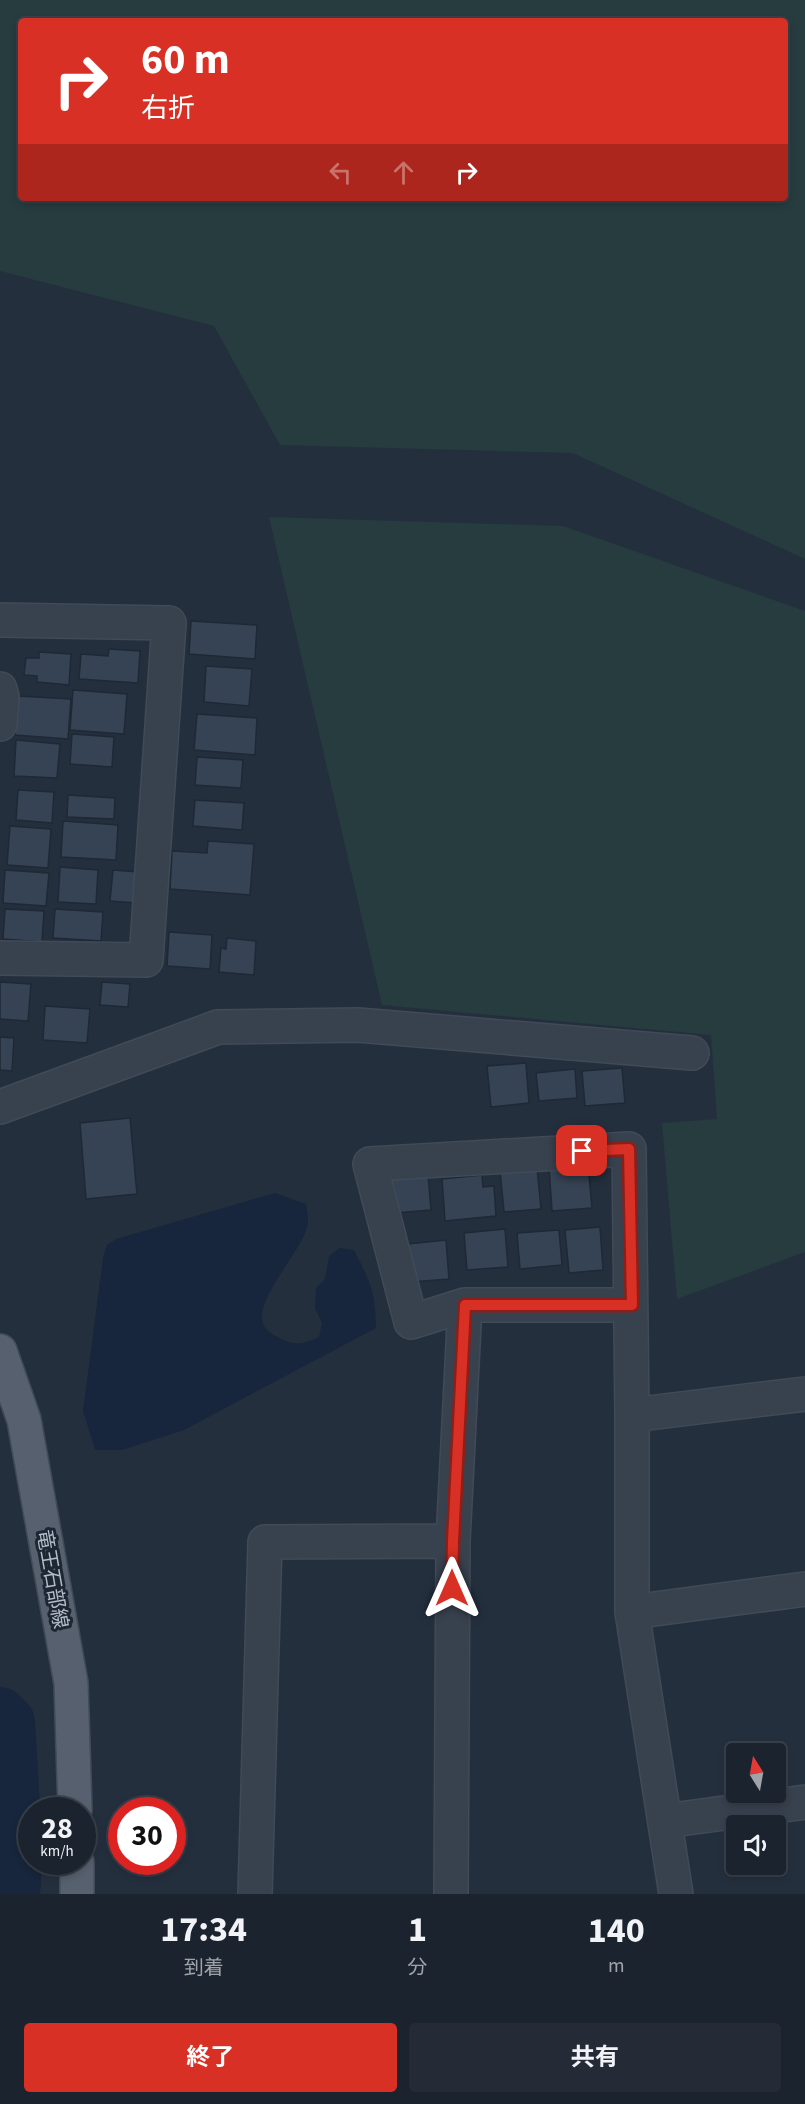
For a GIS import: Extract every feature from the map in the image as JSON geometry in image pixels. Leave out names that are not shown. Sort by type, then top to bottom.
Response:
[{"type":"main road","name":"竜王石部線","points":[[0,1352],[24,1420],[71,1683],[75,1797]]},
{"type":"main road","points":[[76,1894],[77,1875]]},
{"type":"street","points":[[0,620],[169,623],[146,960],[0,958]]},
{"type":"street","points":[[0,689],[2,697],[0,724]]},
{"type":"street","points":[[0,1107],[218,1028],[358,1025],[692,1053]]},
{"type":"street","points":[[632,1305],[465,1305],[411,1322],[370,1164],[629,1149],[632,1305],[632,1612],[676,1894]]},
{"type":"street","points":[[451,1894],[453,1541],[465,1305]]},
{"type":"street","points":[[632,1415],[805,1394]]},
{"type":"street","points":[[255,1894],[265,1542],[453,1541]]},
{"type":"street","points":[[632,1612],[805,1589]]},
{"type":"street","points":[[664,1821],[805,1802]]},
{"type":"green space","points":[[0,0],[805,0],[805,559],[573,453],[280,445],[214,326],[0,271]]},
{"type":"green space","points":[[269,517],[563,526],[805,611],[805,1252],[677,1299],[662,1123],[717,1119],[711,1035],[382,1005]]},
{"type":"water","points":[[275,1193],[306,1204],[308,1223],[304,1235],[263,1308],[262,1321],[268,1331],[285,1341],[295,1343],[304,1343],[319,1337],[322,1323],[315,1308],[316,1288],[325,1279],[329,1256],[340,1248],[354,1250],[364,1271],[373,1296],[376,1328],[184,1430],[122,1450],[95,1450],[83,1411],[103,1258],[107,1245],[116,1239]]},
{"type":"building","points":[[191,621],[257,625],[255,659],[189,654]]},
{"type":"building","points":[[109,649],[140,651],[138,683],[79,679],[81,654],[108,656]]},
{"type":"building","points":[[39,652],[71,654],[69,685],[37,682],[37,676],[24,675],[26,658],[39,658]]},
{"type":"building","points":[[206,666],[252,669],[249,706],[204,702]]},
{"type":"building","points":[[73,690],[127,694],[124,734],[70,730]]},
{"type":"building","points":[[18,696],[71,699],[68,739],[15,735]]},
{"type":"building","points":[[197,714],[257,718],[255,755],[194,750]]},
{"type":"building","points":[[72,734],[114,737],[112,767],[70,764]]},
{"type":"building","points":[[16,740],[60,744],[57,778],[14,776]]},
{"type":"building","points":[[197,757],[243,760],[241,788],[195,785]]},
{"type":"building","points":[[18,790],[54,792],[52,823],[16,820]]},
{"type":"building","points":[[68,795],[115,798],[114,819],[67,817]]},
{"type":"building","points":[[195,800],[244,803],[242,830],[193,826]]},
{"type":"building","points":[[63,821],[118,825],[116,860],[61,857]]},
{"type":"building","points":[[10,826],[51,829],[48,868],[7,865]]},
{"type":"building","points":[[208,841],[254,844],[250,895],[170,889],[172,851],[207,853]]},
{"type":"building","points":[[60,867],[98,870],[96,904],[58,902]]},
{"type":"building","points":[[5,870],[49,873],[46,906],[3,903]]},
{"type":"building","points":[[113,870],[139,872],[137,903],[110,901]]},
{"type":"building","points":[[5,909],[44,911],[42,942],[3,939]]},
{"type":"building","points":[[55,909],[103,912],[101,941],[53,938]]},
{"type":"building","points":[[169,932],[212,935],[210,969],[167,966]]},
{"type":"building","points":[[227,938],[256,941],[254,975],[219,972],[221,948],[226,949]]},
{"type":"building","points":[[0,982],[31,984],[28,1021],[0,1019]]},
{"type":"building","points":[[102,982],[130,984],[128,1007],[100,1005]]},
{"type":"building","points":[[45,1006],[90,1009],[87,1043],[43,1040]]},
{"type":"building","points":[[0,1037],[14,1038],[12,1071],[0,1070]]},
{"type":"building","points":[[526,1063],[529,1103],[491,1107],[487,1066]]},
{"type":"building","points":[[622,1068],[625,1103],[585,1106],[582,1071]]},
{"type":"building","points":[[575,1069],[577,1098],[539,1101],[536,1073]]},
{"type":"building","points":[[130,1118],[137,1194],[86,1199],[80,1123]]},
{"type":"building","points":[[588,1164],[592,1208],[552,1211],[549,1167]]},
{"type":"building","points":[[537,1167],[541,1209],[504,1212],[500,1170]]},
{"type":"building","points":[[428,1174],[431,1210],[395,1213],[391,1177]]},
{"type":"building","points":[[482,1175],[483,1187],[494,1186],[496,1216],[445,1221],[442,1179]]},
{"type":"building","points":[[600,1227],[603,1270],[569,1273],[565,1230]]},
{"type":"building","points":[[505,1229],[508,1267],[467,1270],[464,1233]]},
{"type":"building","points":[[559,1230],[562,1265],[520,1269],[517,1233]]},
{"type":"building","points":[[446,1240],[449,1279],[411,1282],[408,1244]]},
{"type":"waterway","points":[[0,1714],[8,1722],[16,1855],[13,1894]]},
{"type":"route","points":[[452,1588],[465,1305],[632,1305],[629,1149],[582,1151]]}]
